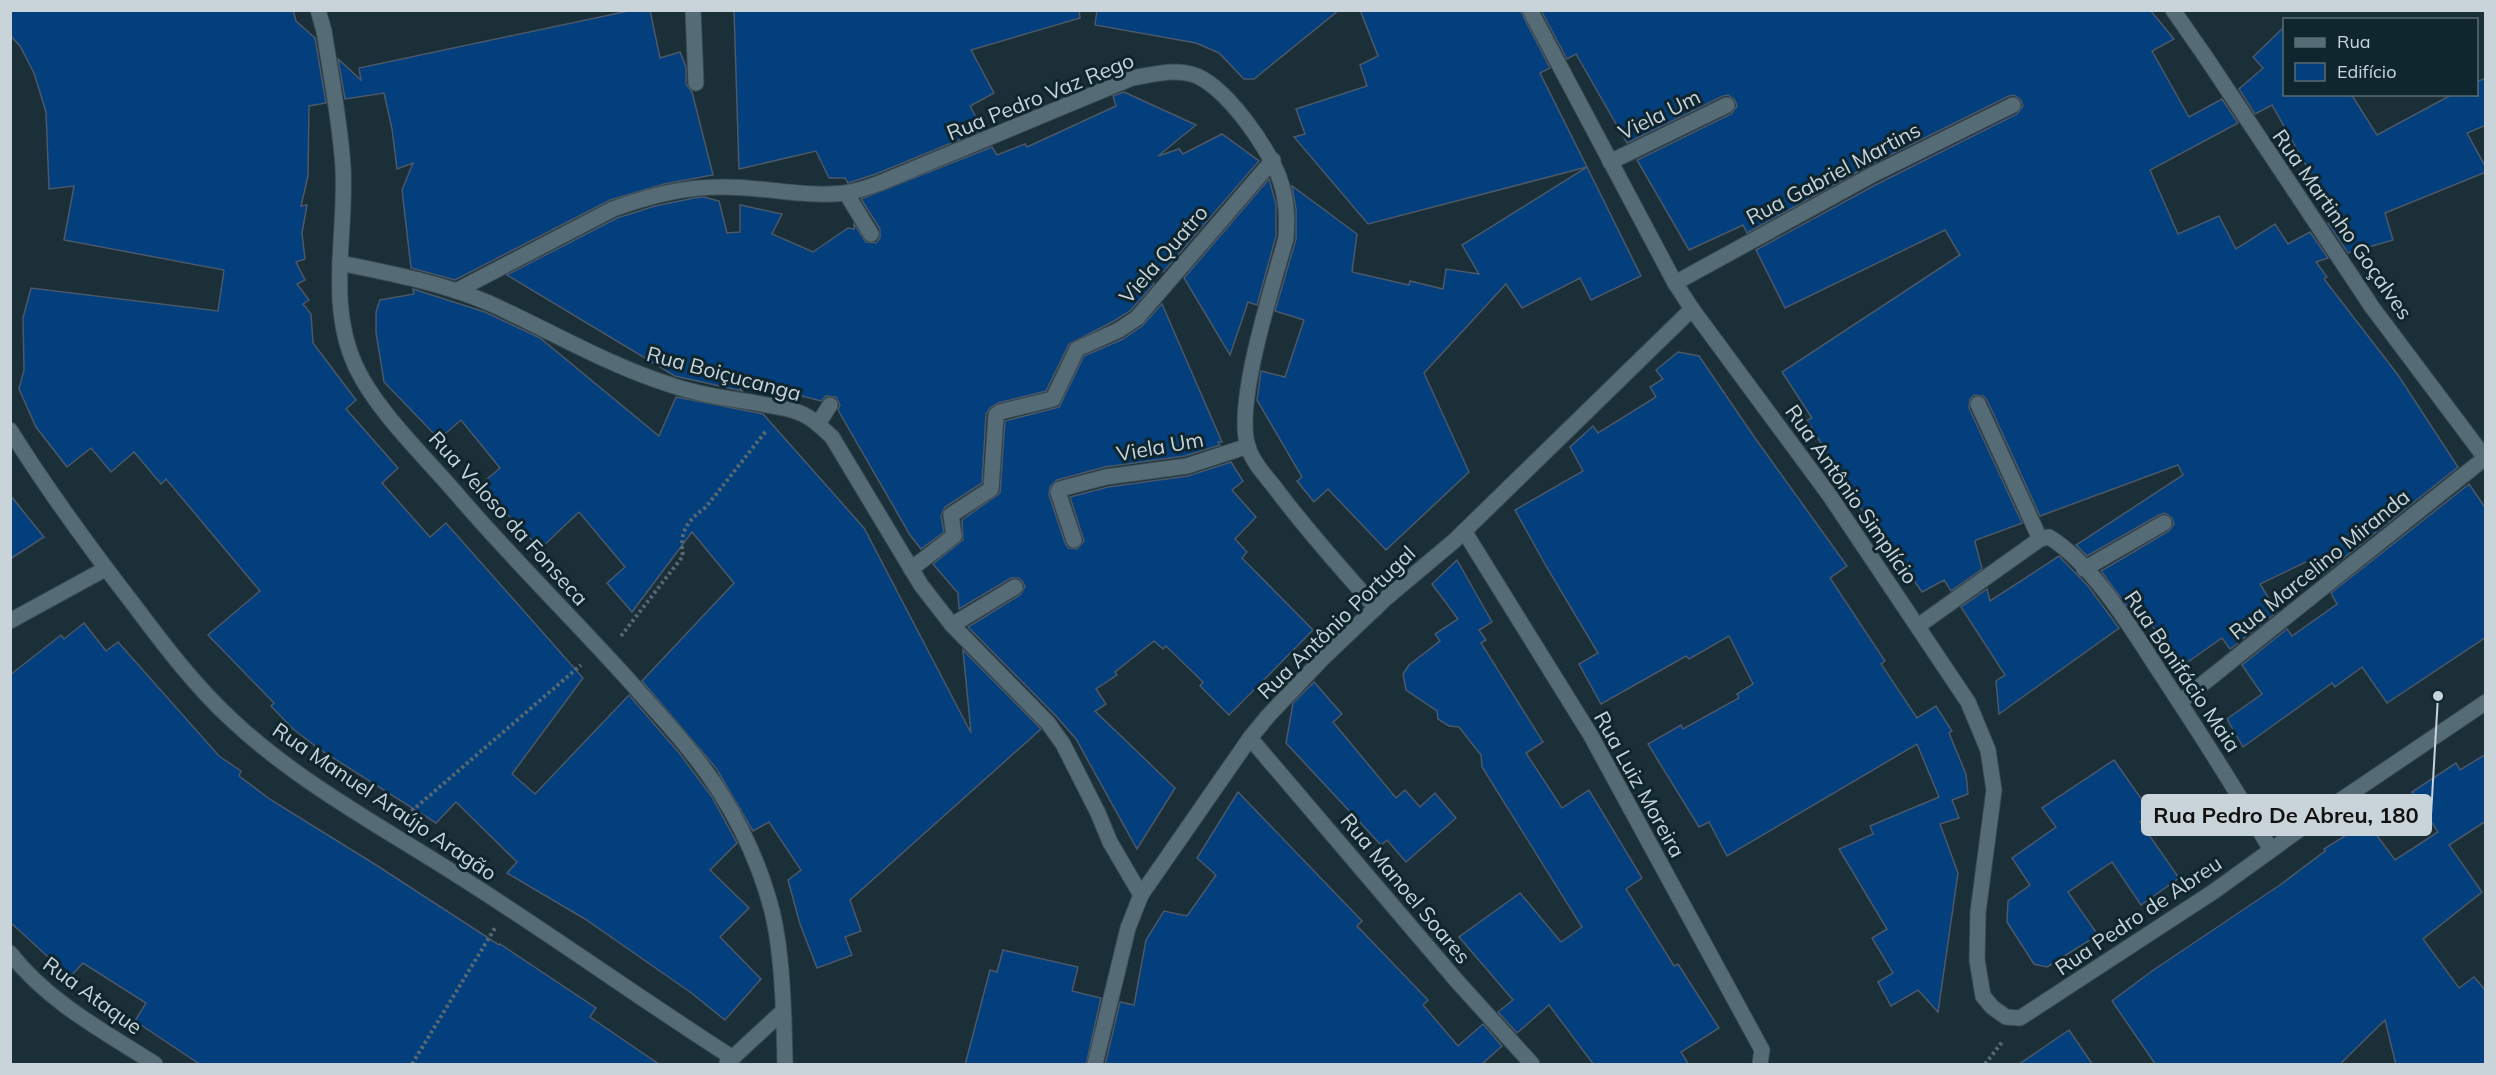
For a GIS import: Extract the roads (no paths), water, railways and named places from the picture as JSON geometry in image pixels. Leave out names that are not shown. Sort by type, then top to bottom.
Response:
[{"type":"street","name":"Rua Veloso da Fonseca","points":[[318,10],[324,31],[343,169],[341,316],[347,346],[357,369],[371,392],[468,507],[603,652],[696,757],[734,814],[758,870],[772,911],[780,964],[785,1065]]},
{"type":"street","points":[[693,10],[696,83]]},
{"type":"street","name":"Rua Antônio Simplício","points":[[1530,10],[1675,283],[1830,496],[1968,702],[1988,750],[1994,790],[1978,912],[1977,960],[1983,996],[1992,1007],[2006,1017],[2020,1018]]},
{"type":"street","name":"Rua Martinho Goçalves","points":[[2173,10],[2372,307],[2485,459]]},
{"type":"street","name":"Rua Pedro Vaz Rego","points":[[456,291],[614,209],[665,192],[721,187],[824,194],[846,192],[880,183],[1132,78],[1171,71],[1194,74],[1213,87],[1232,105],[1273,160],[1282,183],[1288,213],[1286,238],[1248,394],[1245,424],[1248,446],[1254,460],[1306,529],[1376,608]]},
{"type":"street","name":"Viela Um","points":[[1610,162],[1727,105]]},
{"type":"street","name":"Rua Gabriel Martins","points":[[1675,283],[1872,175],[2013,105]]},
{"type":"street","name":"Viela Quatro","points":[[911,569],[954,536],[951,515],[991,489],[996,415],[1053,399],[1077,349],[1119,330],[1137,318],[1273,160]]},
{"type":"street","points":[[846,192],[871,234]]},
{"type":"street","name":"Rua Boiçucanga","points":[[340,263],[456,291],[488,303],[623,367],[671,386],[781,408],[807,417],[818,424],[832,437],[911,569],[952,625],[1048,723],[1063,744],[1110,842],[1141,895]]},
{"type":"street","name":"Rua Antônio Portugal","points":[[1095,1065],[1128,928],[1141,895],[1250,738],[1324,657],[1464,531],[1692,309]]},
{"type":"street","points":[[1918,626],[2040,539],[1978,404]]},
{"type":"street","points":[[818,424],[830,405]]},
{"type":"street","name":"Rua Manuel Araújo Aragão","points":[[10,430],[47,488],[105,569],[176,660],[231,719],[263,747],[312,782],[506,907],[729,1061]]},
{"type":"street","name":"Viela Um","points":[[1074,540],[1058,492],[1064,487],[1106,477],[1187,466],[1248,446]]},
{"type":"street","name":"Rua Marcelino Miranda","points":[[2180,702],[2485,459]]},
{"type":"street","points":[[2084,569],[2164,523]]},
{"type":"street","name":"Rua Luiz Moreira","points":[[1464,531],[1590,734],[1762,1050],[1761,1065]]},
{"type":"street","name":"Rua Bonifácio Maia","points":[[2040,539],[2049,537],[2084,569],[2141,639],[2227,774],[2271,850]]},
{"type":"street","points":[[10,621],[105,569]]},
{"type":"street","points":[[952,625],[1015,587]]},
{"type":"street","name":"Rua Pedro de Abreu","points":[[2020,1018],[2213,892],[2486,702]]},
{"type":"street","name":"Rua Manoel Soares","points":[[1250,738],[1456,980],[1532,1065]]},
{"type":"street","name":"Rua Ataque","points":[[10,953],[34,981],[155,1065]]},
{"type":"street","points":[[729,1061],[782,1012]]},
{"type":"place","name":"Rua Pedro De Abreu, 180","points":[[2438,696]]}]
